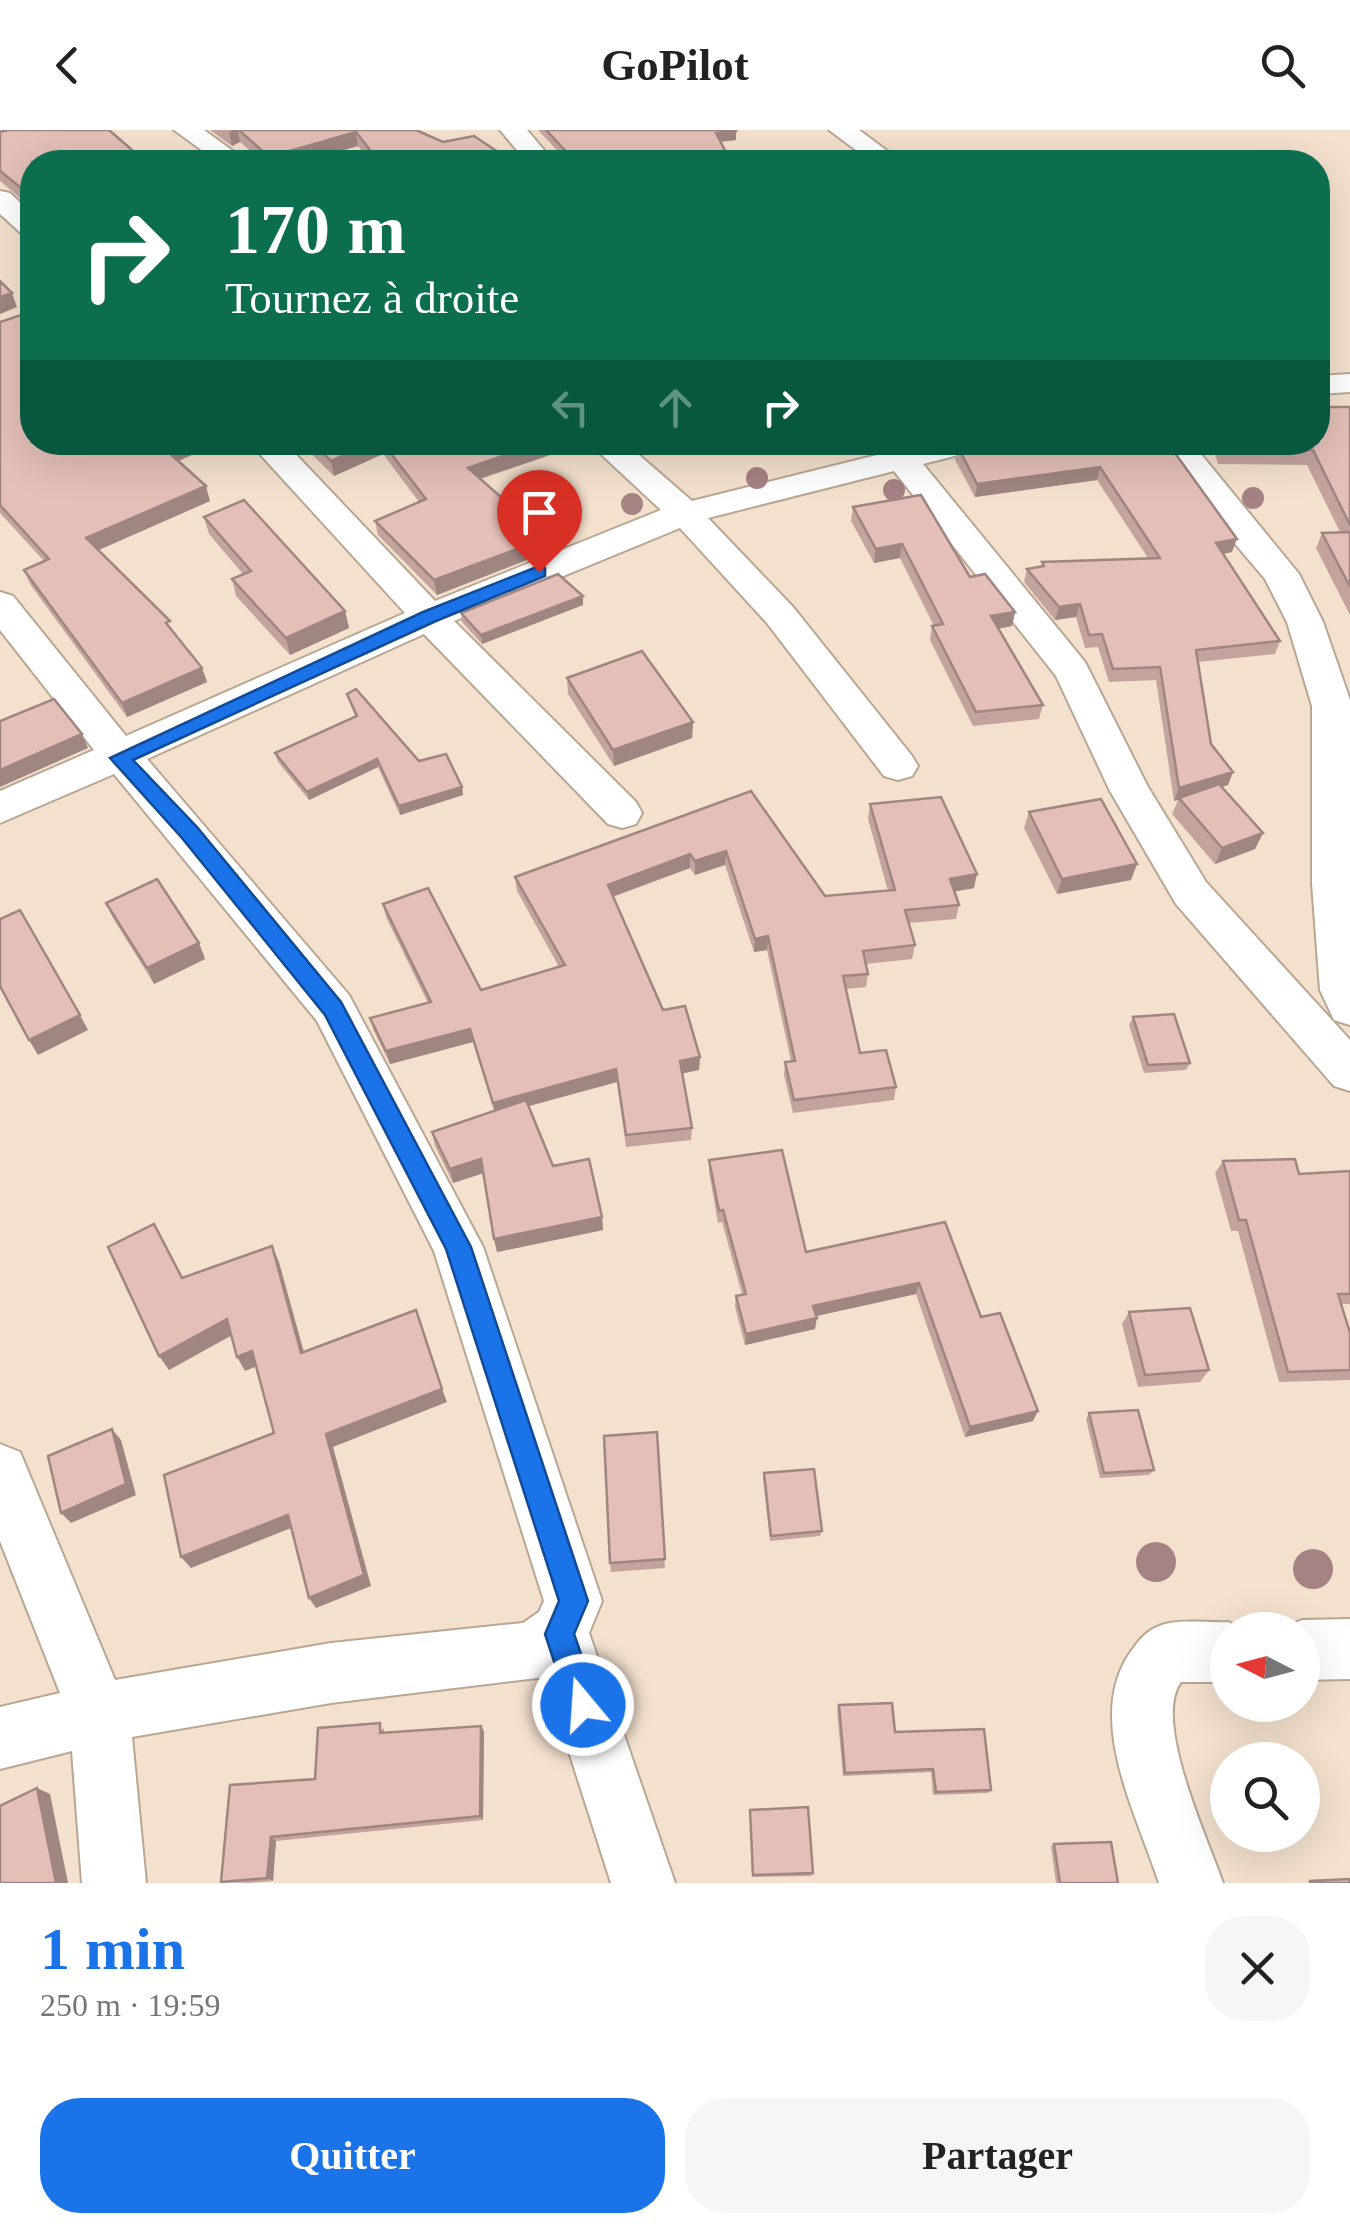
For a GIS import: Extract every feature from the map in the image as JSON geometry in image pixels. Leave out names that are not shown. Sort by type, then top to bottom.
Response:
[{"type":"street","points":[[188,130],[217,150]]},
{"type":"street","points":[[513,130],[530,150]]},
{"type":"street","points":[[842,130],[871,150]]},
{"type":"street","points":[[0,199],[20,217]]},
{"type":"street","points":[[279,455],[622,813]]},
{"type":"street","points":[[619,455],[685,513],[780,616],[898,766]]},
{"type":"street","points":[[0,808],[120,758],[429,616],[685,513],[887,455]]},
{"type":"street","points":[[899,455],[1072,671],[1130,791],[1191,893],[1350,1072]]},
{"type":"street","points":[[1183,455],[1216,500],[1281,574],[1341,712],[1333,883],[1342,990],[1350,1007]]},
{"type":"street","points":[[0,604],[120,758],[189,833],[333,1008],[458,1247],[573,1601],[560,1634],[533,1652],[327,1674],[99,1714],[0,1738]]},
{"type":"street","points":[[0,1471],[99,1714],[114,1883]]},
{"type":"street","points":[[560,1634],[643,1883]]},
{"type":"street","points":[[1320,1650],[1350,1649]]},
{"type":"street","points":[[1192,1883],[1142,1734],[1143,1683],[1167,1653],[1210,1652]]},
{"type":"building","points":[[109,130],[132,150],[20,150],[20,187],[0,171],[0,132]]},
{"type":"building","points":[[239,130],[416,130],[443,142],[474,136],[495,150],[370,150],[356,132],[293,150],[261,150]]},
{"type":"building","points":[[546,130],[736,130],[716,133],[725,150],[565,150]]},
{"type":"building","points":[[0,281],[12,293],[0,297]]},
{"type":"building","points":[[20,315],[20,455],[172,455],[206,486],[86,538],[170,621],[166,623],[202,668],[122,703],[24,570],[49,559],[0,505],[0,322]]},
{"type":"building","points":[[1330,407],[1350,407],[1350,525],[1315,455],[1330,455]]},
{"type":"building","points":[[392,455],[505,455],[468,468],[537,529],[522,536],[530,544],[434,580],[375,521],[426,499]]},
{"type":"building","points":[[962,455],[1176,455],[1237,539],[1216,543],[1280,641],[1196,650],[1211,744],[1233,772],[1179,788],[1160,667],[1113,669],[1102,634],[1089,635],[1080,604],[1059,607],[1027,569],[1044,566],[1042,562],[1160,558],[1100,467],[977,484]]},
{"type":"building","points":[[921,495],[970,577],[985,574],[1015,612],[991,616],[1043,705],[976,712],[932,626],[943,624],[902,544],[876,549],[853,507]]},
{"type":"building","points":[[244,500],[345,611],[286,638],[232,579],[251,571],[204,517]]},
{"type":"building","points":[[1350,532],[1350,587],[1322,533]]},
{"type":"building","points":[[558,574],[583,596],[481,635],[461,613]]},
{"type":"building","points":[[642,651],[693,722],[613,750],[567,678]]},
{"type":"building","points":[[356,689],[419,761],[446,754],[462,787],[399,806],[377,759],[307,792],[275,753],[357,716],[347,694]]},
{"type":"building","points":[[54,699],[82,734],[0,770],[0,721]]},
{"type":"building","points":[[1219,784],[1263,833],[1222,848],[1179,798]]},
{"type":"building","points":[[751,791],[825,896],[895,890],[870,804],[941,797],[977,874],[950,879],[959,905],[905,910],[915,945],[863,951],[868,974],[843,976],[860,1053],[886,1050],[896,1087],[794,1100],[785,1062],[795,1061],[768,936],[755,939],[726,851],[695,861],[690,854],[608,885],[663,1010],[685,1006],[700,1057],[680,1061],[692,1128],[626,1135],[616,1069],[493,1103],[470,1029],[386,1051],[370,1018],[431,1002],[383,904],[428,888],[481,990],[565,965],[515,877]]},
{"type":"building","points":[[1101,799],[1137,864],[1062,879],[1029,812]]},
{"type":"building","points":[[157,879],[199,943],[147,968],[106,903]]},
{"type":"building","points":[[20,910],[80,1015],[29,1040],[0,986],[0,919]]},
{"type":"building","points":[[1174,1014],[1190,1063],[1148,1065],[1133,1017]]},
{"type":"building","points":[[526,1100],[553,1166],[589,1159],[602,1217],[494,1239],[481,1159],[450,1169],[432,1132]]},
{"type":"building","points":[[782,1150],[806,1252],[945,1222],[981,1317],[1000,1313],[1038,1411],[970,1427],[919,1283],[813,1306],[817,1318],[746,1334],[736,1296],[746,1294],[723,1210],[719,1211],[709,1160]]},
{"type":"building","points":[[1295,1159],[1299,1174],[1350,1171],[1350,1294],[1338,1294],[1350,1333],[1350,1370],[1288,1372],[1246,1220],[1239,1220],[1223,1161]]},
{"type":"building","points":[[154,1224],[182,1278],[272,1246],[301,1353],[416,1310],[442,1389],[326,1434],[364,1575],[309,1598],[288,1515],[181,1557],[164,1475],[274,1433],[252,1351],[237,1357],[227,1319],[159,1356],[108,1247]]},
{"type":"building","points":[[1190,1308],[1209,1370],[1145,1375],[1129,1312]]},
{"type":"building","points":[[1138,1410],[1154,1470],[1104,1473],[1089,1413]]},
{"type":"building","points":[[112,1429],[126,1484],[61,1513],[48,1456]]},
{"type":"building","points":[[657,1432],[665,1559],[610,1563],[604,1436]]},
{"type":"building","points":[[814,1469],[822,1531],[771,1536],[764,1473]]},
{"type":"building","points":[[892,1703],[895,1732],[984,1729],[991,1790],[936,1792],[933,1769],[845,1773],[839,1705]]},
{"type":"building","points":[[380,1723],[380,1733],[481,1726],[480,1816],[271,1837],[267,1878],[221,1882],[230,1785],[315,1779],[318,1728]]},
{"type":"building","points":[[37,1788],[56,1883],[0,1883],[0,1806]]},
{"type":"building","points":[[808,1807],[813,1873],[753,1875],[750,1810]]},
{"type":"building","points":[[1111,1842],[1118,1883],[1060,1883],[1054,1844]]},
{"type":"building","points":[[1350,1879],[1350,1883],[1310,1883],[1310,1881]]},
{"type":"route","points":[[539,572],[429,616],[120,758],[189,833],[333,1008],[458,1247],[573,1601],[560,1634],[583,1705]]}]
